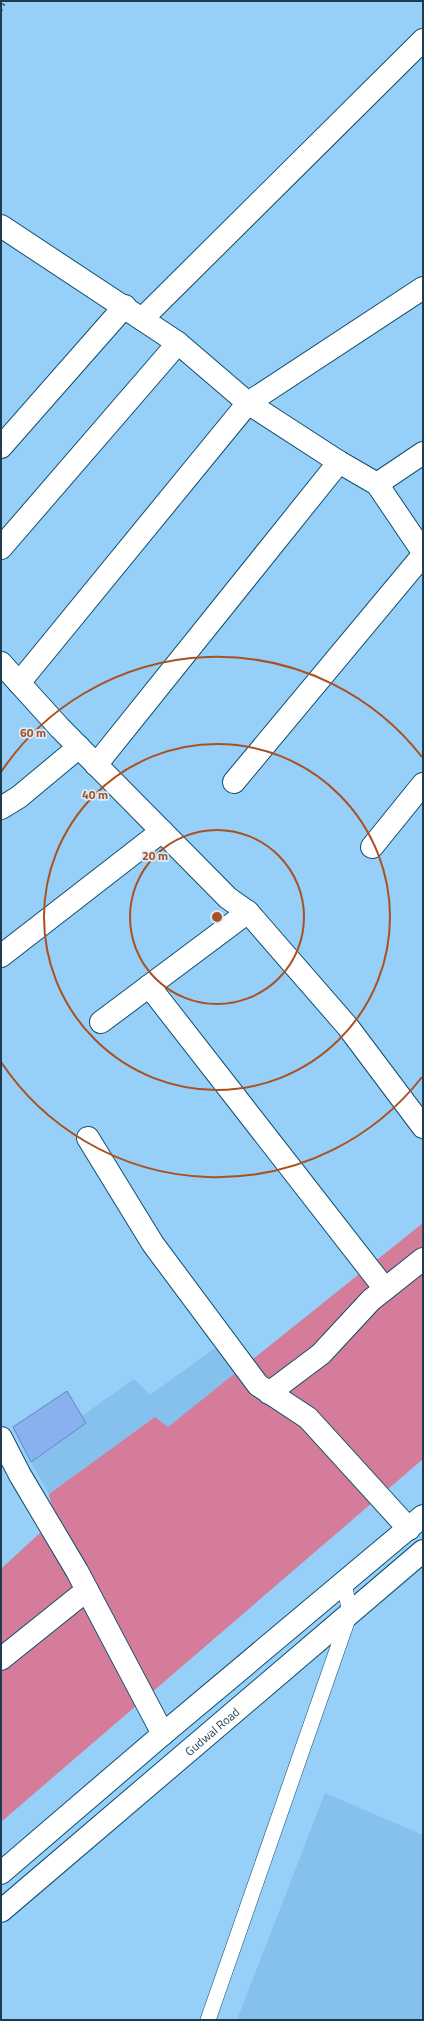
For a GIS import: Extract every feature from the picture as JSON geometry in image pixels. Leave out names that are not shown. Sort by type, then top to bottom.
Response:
[{"type":"street","points":[[1,447],[134,313],[423,40]]},
{"type":"street","points":[[1,226],[178,343],[248,403],[339,462],[377,484],[423,554],[234,782]]},
{"type":"street","points":[[19,683],[248,403],[423,288]]},
{"type":"street","points":[[1,548],[178,343]]},
{"type":"street","points":[[377,484],[423,453]]},
{"type":"street","points":[[96,765],[339,462]]},
{"type":"street","points":[[1,663],[96,765],[228,898],[248,912],[348,1027],[423,1127]]},
{"type":"street","points":[[1,808],[19,797],[79,747]]},
{"type":"street","points":[[372,847],[423,784]]},
{"type":"street","points":[[1,956],[162,831]]},
{"type":"street","points":[[101,1022],[248,912]]},
{"type":"street","points":[[149,986],[385,1289]]},
{"type":"street","points":[[1,1873],[163,1734],[416,1523],[308,1418],[258,1385],[153,1244],[88,1138]]},
{"type":"street","points":[[269,1392],[321,1354],[371,1300],[423,1259]]},
{"type":"street","points":[[1,1438],[87,1590],[163,1734]]},
{"type":"street","name":"Gudwal Road","points":[[1,1911],[423,1551]]},
{"type":"street","points":[[1,1659],[87,1590]]},
{"type":"lane","points":[[208,2020],[350,1613],[344,1582]]},
{"type":"shaded area","points":[[423,1223],[423,1459],[1,1822],[1,1569],[55,1519],[49,1494],[155,1417],[168,1427]]},
{"type":"shaded area","points":[[225,1341],[242,1370],[168,1427],[155,1417],[49,1494],[31,1462],[86,1423],[82,1416],[134,1379],[150,1395]]},
{"type":"shaded area","points":[[325,1793],[423,1835],[423,2020],[237,2020]]},
{"type":"building","points":[[67,1391],[86,1423],[31,1462],[13,1427]]},
{"type":"railway","points":[[1,11],[5,1]]}]
